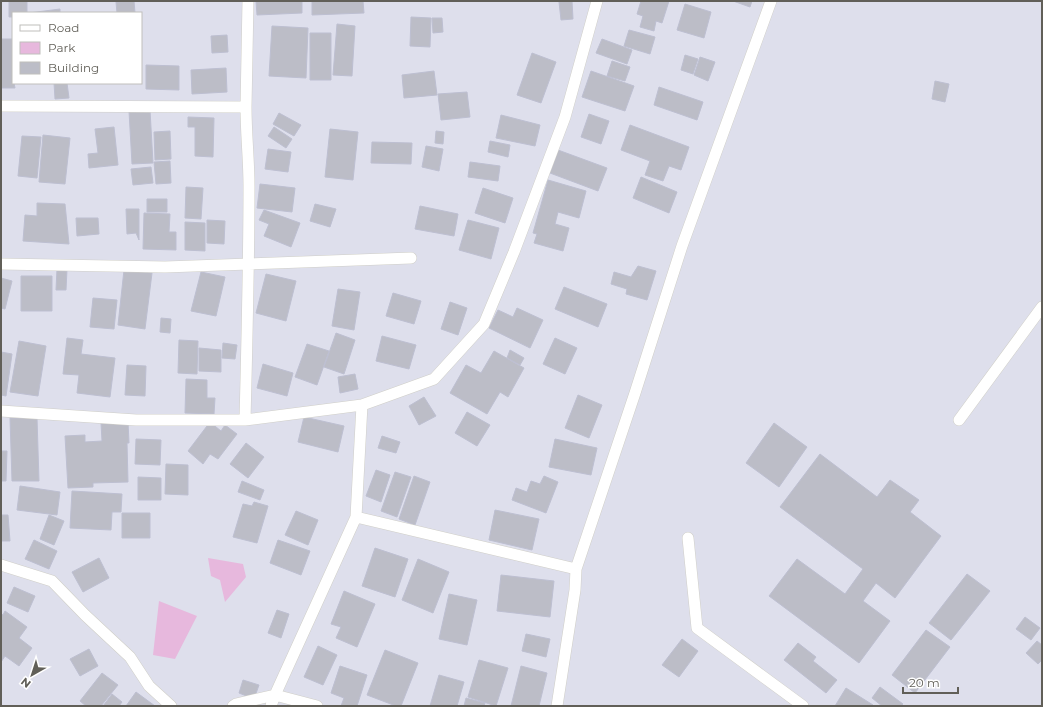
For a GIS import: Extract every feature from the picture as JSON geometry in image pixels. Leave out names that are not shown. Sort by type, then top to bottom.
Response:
[{"type":"street","points":[[244,420],[249,265],[249,172],[246,122],[248,1]]},
{"type":"street","points":[[1,411],[136,420],[244,420],[362,405],[434,379],[484,324],[514,252],[565,117],[597,1]]},
{"type":"street","points":[[557,706],[575,590],[576,569],[682,246],[771,1]]},
{"type":"street","points":[[1,106],[246,107]]},
{"type":"street","points":[[1,264],[165,267],[411,258]]},
{"type":"street","points":[[959,420],[1042,307]]},
{"type":"street","points":[[271,706],[356,517],[362,405]]},
{"type":"street","points":[[356,517],[576,569]]},
{"type":"street","points":[[688,538],[697,628],[803,706]]},
{"type":"street","points":[[1,565],[52,580],[85,615],[130,657],[149,686],[171,706]]},
{"type":"street","points":[[233,706],[275,695],[317,706]]},
{"type":"green space","points":[[208,558],[243,564],[246,577],[225,602],[220,580],[211,576]]},
{"type":"green space","points":[[159,601],[197,616],[175,659],[153,655]]},
{"type":"building","points":[[9,1],[27,1],[27,12],[12,12],[12,17],[9,17]]},
{"type":"building","points":[[134,1],[135,12],[117,12],[116,2]]},
{"type":"building","points":[[256,1],[302,1],[302,13],[257,15]]},
{"type":"building","points":[[312,1],[363,1],[364,13],[312,15]]},
{"type":"building","points":[[572,1],[573,19],[561,20],[559,2]]},
{"type":"building","points":[[641,1],[669,1],[662,23],[656,21],[654,31],[640,27],[643,16],[637,14]]},
{"type":"building","points":[[733,1],[752,1],[750,7]]},
{"type":"building","points":[[685,4],[711,12],[704,38],[677,30]]},
{"type":"building","points":[[60,9],[60,12],[37,12]]},
{"type":"building","points":[[411,17],[431,18],[430,47],[410,46]]},
{"type":"building","points":[[432,18],[442,18],[443,32],[433,33]]},
{"type":"building","points":[[337,24],[355,26],[352,76],[333,75]]},
{"type":"building","points":[[272,26],[308,28],[306,78],[269,76]]},
{"type":"building","points":[[629,30],[655,37],[650,54],[624,46]]},
{"type":"building","points":[[310,33],[331,33],[331,80],[310,80]]},
{"type":"building","points":[[227,35],[228,52],[212,53],[211,36]]},
{"type":"building","points":[[1,39],[12,39],[12,84],[14,84],[15,88],[1,88]]},
{"type":"building","points":[[602,39],[632,50],[627,64],[596,53]]},
{"type":"building","points":[[532,53],[556,62],[541,103],[517,95]]},
{"type":"building","points":[[685,55],[698,59],[693,74],[681,70]]},
{"type":"building","points":[[700,57],[715,62],[708,81],[694,75]]},
{"type":"building","points":[[612,61],[630,67],[625,81],[607,76]]},
{"type":"building","points":[[146,65],[179,66],[179,90],[146,89]]},
{"type":"building","points":[[226,68],[227,92],[192,94],[191,70]]},
{"type":"building","points":[[434,71],[437,95],[404,98],[402,75]]},
{"type":"building","points":[[591,71],[634,86],[625,111],[582,97]]},
{"type":"building","points":[[935,81],[949,84],[945,102],[932,99]]},
{"type":"building","points":[[54,84],[67,84],[69,98],[55,99]]},
{"type":"building","points":[[659,87],[703,102],[697,120],[654,105]]},
{"type":"building","points":[[467,92],[470,117],[441,120],[438,94]]},
{"type":"building","points":[[150,110],[153,163],[132,164],[129,111]]},
{"type":"building","points":[[279,113],[301,125],[294,136],[273,124]]},
{"type":"building","points":[[589,114],[609,121],[601,144],[581,137]]},
{"type":"building","points":[[501,115],[540,125],[535,146],[496,138]]},
{"type":"building","points":[[188,117],[214,118],[213,157],[195,156],[195,127],[188,127]]},
{"type":"building","points":[[630,125],[689,147],[681,170],[669,166],[663,181],[645,175],[650,161],[621,150]]},
{"type":"building","points":[[114,127],[118,165],[89,168],[88,154],[98,153],[95,129]]},
{"type":"building","points":[[274,127],[292,139],[286,148],[268,136]]},
{"type":"building","points":[[330,129],[358,132],[353,180],[325,177]]},
{"type":"building","points":[[170,131],[171,159],[155,160],[154,132]]},
{"type":"building","points":[[436,131],[444,132],[443,144],[435,143]]},
{"type":"building","points":[[43,135],[70,138],[65,184],[39,182]]},
{"type":"building","points":[[22,136],[41,137],[37,178],[18,176]]},
{"type":"building","points":[[490,141],[510,145],[508,157],[488,152]]},
{"type":"building","points":[[372,142],[412,143],[411,164],[371,163]]},
{"type":"building","points":[[426,146],[443,149],[439,171],[422,167]]},
{"type":"building","points":[[268,149],[291,152],[288,172],[265,169]]},
{"type":"building","points":[[558,150],[607,168],[598,191],[550,173]]},
{"type":"building","points":[[170,161],[171,183],[156,184],[154,162]]},
{"type":"building","points":[[470,162],[500,166],[498,181],[468,177]]},
{"type":"building","points":[[151,167],[153,183],[133,185],[131,169]]},
{"type":"building","points":[[641,177],[677,192],[669,213],[633,198]]},
{"type":"building","points":[[548,180],[586,191],[579,218],[558,212],[555,224],[569,228],[563,251],[534,243],[537,234],[533,233]]},
{"type":"building","points":[[260,184],[295,188],[292,212],[257,208]]},
{"type":"building","points":[[186,187],[203,188],[201,219],[185,218]]},
{"type":"building","points":[[483,188],[513,198],[505,223],[475,213]]},
{"type":"building","points":[[147,199],[167,199],[167,212],[147,212]]},
{"type":"building","points":[[37,203],[65,204],[69,244],[23,241],[25,215],[37,216]]},
{"type":"building","points":[[315,204],[336,209],[330,227],[310,221]]},
{"type":"building","points":[[420,206],[458,214],[454,236],[415,229]]},
{"type":"building","points":[[126,209],[139,209],[139,240],[136,233],[127,234]]},
{"type":"building","points":[[264,210],[300,223],[291,247],[264,236],[269,224],[259,220]]},
{"type":"building","points":[[144,213],[170,214],[169,232],[176,232],[176,250],[143,249]]},
{"type":"building","points":[[76,218],[98,218],[99,234],[77,236]]},
{"type":"building","points":[[207,220],[225,221],[224,244],[207,243]]},
{"type":"building","points":[[468,220],[499,228],[491,259],[459,250]]},
{"type":"building","points":[[185,222],[205,223],[205,251],[185,250]]},
{"type":"building","points":[[638,266],[656,271],[647,300],[626,294],[627,289],[611,284],[614,272],[631,277]]},
{"type":"building","points":[[57,269],[67,269],[66,290],[56,290]]},
{"type":"building","points":[[124,270],[152,273],[145,329],[118,325]]},
{"type":"building","points":[[201,272],[225,277],[216,316],[191,311]]},
{"type":"building","points":[[266,274],[296,281],[286,321],[256,313]]},
{"type":"building","points":[[21,276],[52,276],[52,311],[21,311]]},
{"type":"building","points":[[1,278],[12,281],[5,309],[1,308]]},
{"type":"building","points":[[564,287],[607,304],[598,327],[555,309]]},
{"type":"building","points":[[338,289],[360,292],[354,330],[332,326]]},
{"type":"building","points":[[393,293],[421,301],[414,324],[386,316]]},
{"type":"building","points":[[93,298],[117,300],[114,329],[90,327]]},
{"type":"building","points":[[450,302],[467,308],[458,335],[441,329]]},
{"type":"building","points":[[517,308],[543,320],[530,348],[489,328],[498,310],[513,317]]},
{"type":"building","points":[[161,318],[171,319],[170,333],[160,332]]},
{"type":"building","points":[[336,333],[355,340],[344,374],[324,367]]},
{"type":"building","points":[[382,336],[416,345],[409,369],[376,361]]},
{"type":"building","points":[[67,338],[83,340],[81,354],[115,358],[110,397],[77,393],[79,375],[63,374]]},
{"type":"building","points":[[555,338],[577,348],[565,374],[543,364]]},
{"type":"building","points":[[179,340],[198,341],[197,374],[178,373]]},
{"type":"building","points":[[19,341],[46,346],[38,396],[10,392]]},
{"type":"building","points":[[223,343],[237,345],[235,359],[222,358]]},
{"type":"building","points":[[307,344],[329,351],[317,385],[295,377]]},
{"type":"building","points":[[199,348],[221,350],[221,372],[199,371]]},
{"type":"building","points":[[510,350],[524,358],[520,365],[507,358]]},
{"type":"building","points":[[494,351],[524,368],[508,397],[500,392],[487,414],[450,393],[466,365],[481,373]]},
{"type":"building","points":[[1,352],[12,354],[6,396],[1,395]]},
{"type":"building","points":[[263,364],[293,373],[287,396],[257,388]]},
{"type":"building","points":[[127,365],[146,366],[145,396],[125,395]]},
{"type":"building","points":[[355,374],[358,389],[340,393],[338,377]]},
{"type":"building","points":[[186,379],[207,380],[207,398],[215,398],[214,414],[185,413]]},
{"type":"building","points":[[578,395],[602,405],[589,438],[565,428]]},
{"type":"building","points":[[424,397],[436,416],[419,425],[409,406]]},
{"type":"building","points":[[467,412],[490,425],[477,446],[455,433]]},
{"type":"building","points":[[304,417],[344,426],[338,452],[298,442]]},
{"type":"building","points":[[10,418],[37,418],[39,481],[12,481]]},
{"type":"building","points":[[128,422],[128,482],[93,483],[93,487],[68,488],[65,436],[85,435],[85,442],[102,441],[101,423]]},
{"type":"building","points":[[210,422],[221,431],[225,425],[237,434],[218,459],[210,454],[203,464],[188,451]]},
{"type":"building","points":[[774,423],[807,447],[779,487],[746,463]]},
{"type":"building","points":[[382,436],[400,442],[396,453],[378,448]]},
{"type":"building","points":[[136,439],[161,440],[160,465],[135,464]]},
{"type":"building","points":[[555,439],[597,448],[591,475],[549,467]]},
{"type":"building","points":[[246,443],[264,457],[248,478],[230,464]]},
{"type":"building","points":[[1,451],[7,451],[6,481],[1,481]]},
{"type":"building","points":[[820,454],[877,497],[890,480],[919,500],[910,512],[941,536],[895,598],[876,583],[863,601],[890,621],[859,663],[769,596],[797,559],[845,594],[863,569],[780,507]]},
{"type":"building","points":[[166,464],[188,465],[188,495],[165,494]]},
{"type":"building","points":[[376,470],[390,475],[381,502],[366,496]]},
{"type":"building","points":[[395,472],[411,477],[397,517],[381,511]]},
{"type":"building","points":[[414,476],[430,482],[415,525],[399,519]]},
{"type":"building","points":[[544,476],[558,482],[546,513],[512,500],[516,488],[527,492],[531,481],[540,484]]},
{"type":"building","points":[[138,477],[161,478],[161,500],[138,500]]},
{"type":"building","points":[[242,481],[264,490],[260,500],[238,492]]},
{"type":"building","points":[[20,486],[60,492],[57,515],[17,510]]},
{"type":"building","points":[[72,491],[122,494],[121,512],[112,512],[111,530],[70,528]]},
{"type":"building","points":[[254,502],[268,506],[257,543],[233,537],[243,504],[252,506]]},
{"type":"building","points":[[495,510],[539,519],[532,550],[489,540]]},
{"type":"building","points":[[296,511],[318,520],[308,545],[285,535]]},
{"type":"building","points":[[122,513],[150,513],[150,538],[122,538]]},
{"type":"building","points":[[1,515],[8,515],[10,541],[1,541]]},
{"type":"building","points":[[49,515],[64,521],[54,545],[40,539]]},
{"type":"building","points":[[34,540],[57,551],[49,569],[25,559]]},
{"type":"building","points":[[278,540],[310,551],[301,575],[270,563]]},
{"type":"building","points":[[375,548],[408,559],[395,597],[362,586]]},
{"type":"building","points":[[99,558],[109,578],[83,592],[72,572]]},
{"type":"building","points":[[418,559],[449,572],[433,613],[402,600]]},
{"type":"building","points":[[967,574],[990,591],[951,640],[929,623]]},
{"type":"building","points":[[501,575],[554,581],[550,617],[497,611]]},
{"type":"building","points":[[14,587],[35,596],[28,612],[7,603]]},
{"type":"building","points":[[344,591],[375,604],[357,647],[336,638],[341,627],[331,624]]},
{"type":"building","points":[[449,594],[477,600],[467,645],[439,639]]},
{"type":"building","points":[[277,610],[289,614],[281,638],[268,633]]},
{"type":"building","points":[[5,611],[27,627],[19,638],[32,648],[19,666],[5,656],[1,662],[1,613],[3,615]]},
{"type":"building","points":[[1025,617],[1040,628],[1031,640],[1016,629]]},
{"type":"building","points":[[926,630],[950,647],[915,693],[892,675]]},
{"type":"building","points":[[526,634],[550,639],[546,657],[522,651]]},
{"type":"building","points":[[682,639],[698,651],[679,677],[662,665]]},
{"type":"building","points":[[1037,641],[1042,645],[1042,660],[1038,664],[1026,653]]},
{"type":"building","points":[[798,643],[816,657],[813,661],[837,680],[826,693],[784,660]]},
{"type":"building","points":[[318,646],[337,655],[323,685],[304,677]]},
{"type":"building","points":[[89,649],[98,666],[80,676],[70,659]]},
{"type":"building","points":[[385,650],[418,663],[401,706],[396,706],[367,695]]},
{"type":"building","points":[[479,660],[508,668],[496,706],[468,697]]},
{"type":"building","points":[[340,666],[367,675],[357,706],[341,706],[344,698],[331,693]]},
{"type":"building","points":[[521,666],[547,673],[539,706],[511,706]]},
{"type":"building","points":[[102,673],[118,685],[101,706],[86,706],[80,701]]},
{"type":"building","points":[[439,675],[464,682],[457,706],[430,706]]},
{"type":"building","points":[[243,680],[259,685],[254,699],[239,693]]},
{"type":"building","points":[[880,687],[903,704],[901,706],[882,706],[872,698]]},
{"type":"building","points":[[846,688],[873,705],[835,706]]},
{"type":"building","points":[[136,692],[155,706],[126,706]]},
{"type":"building","points":[[112,694],[122,702],[119,706],[103,706]]},
{"type":"building","points":[[466,698],[485,703],[484,706],[464,706]]}]
